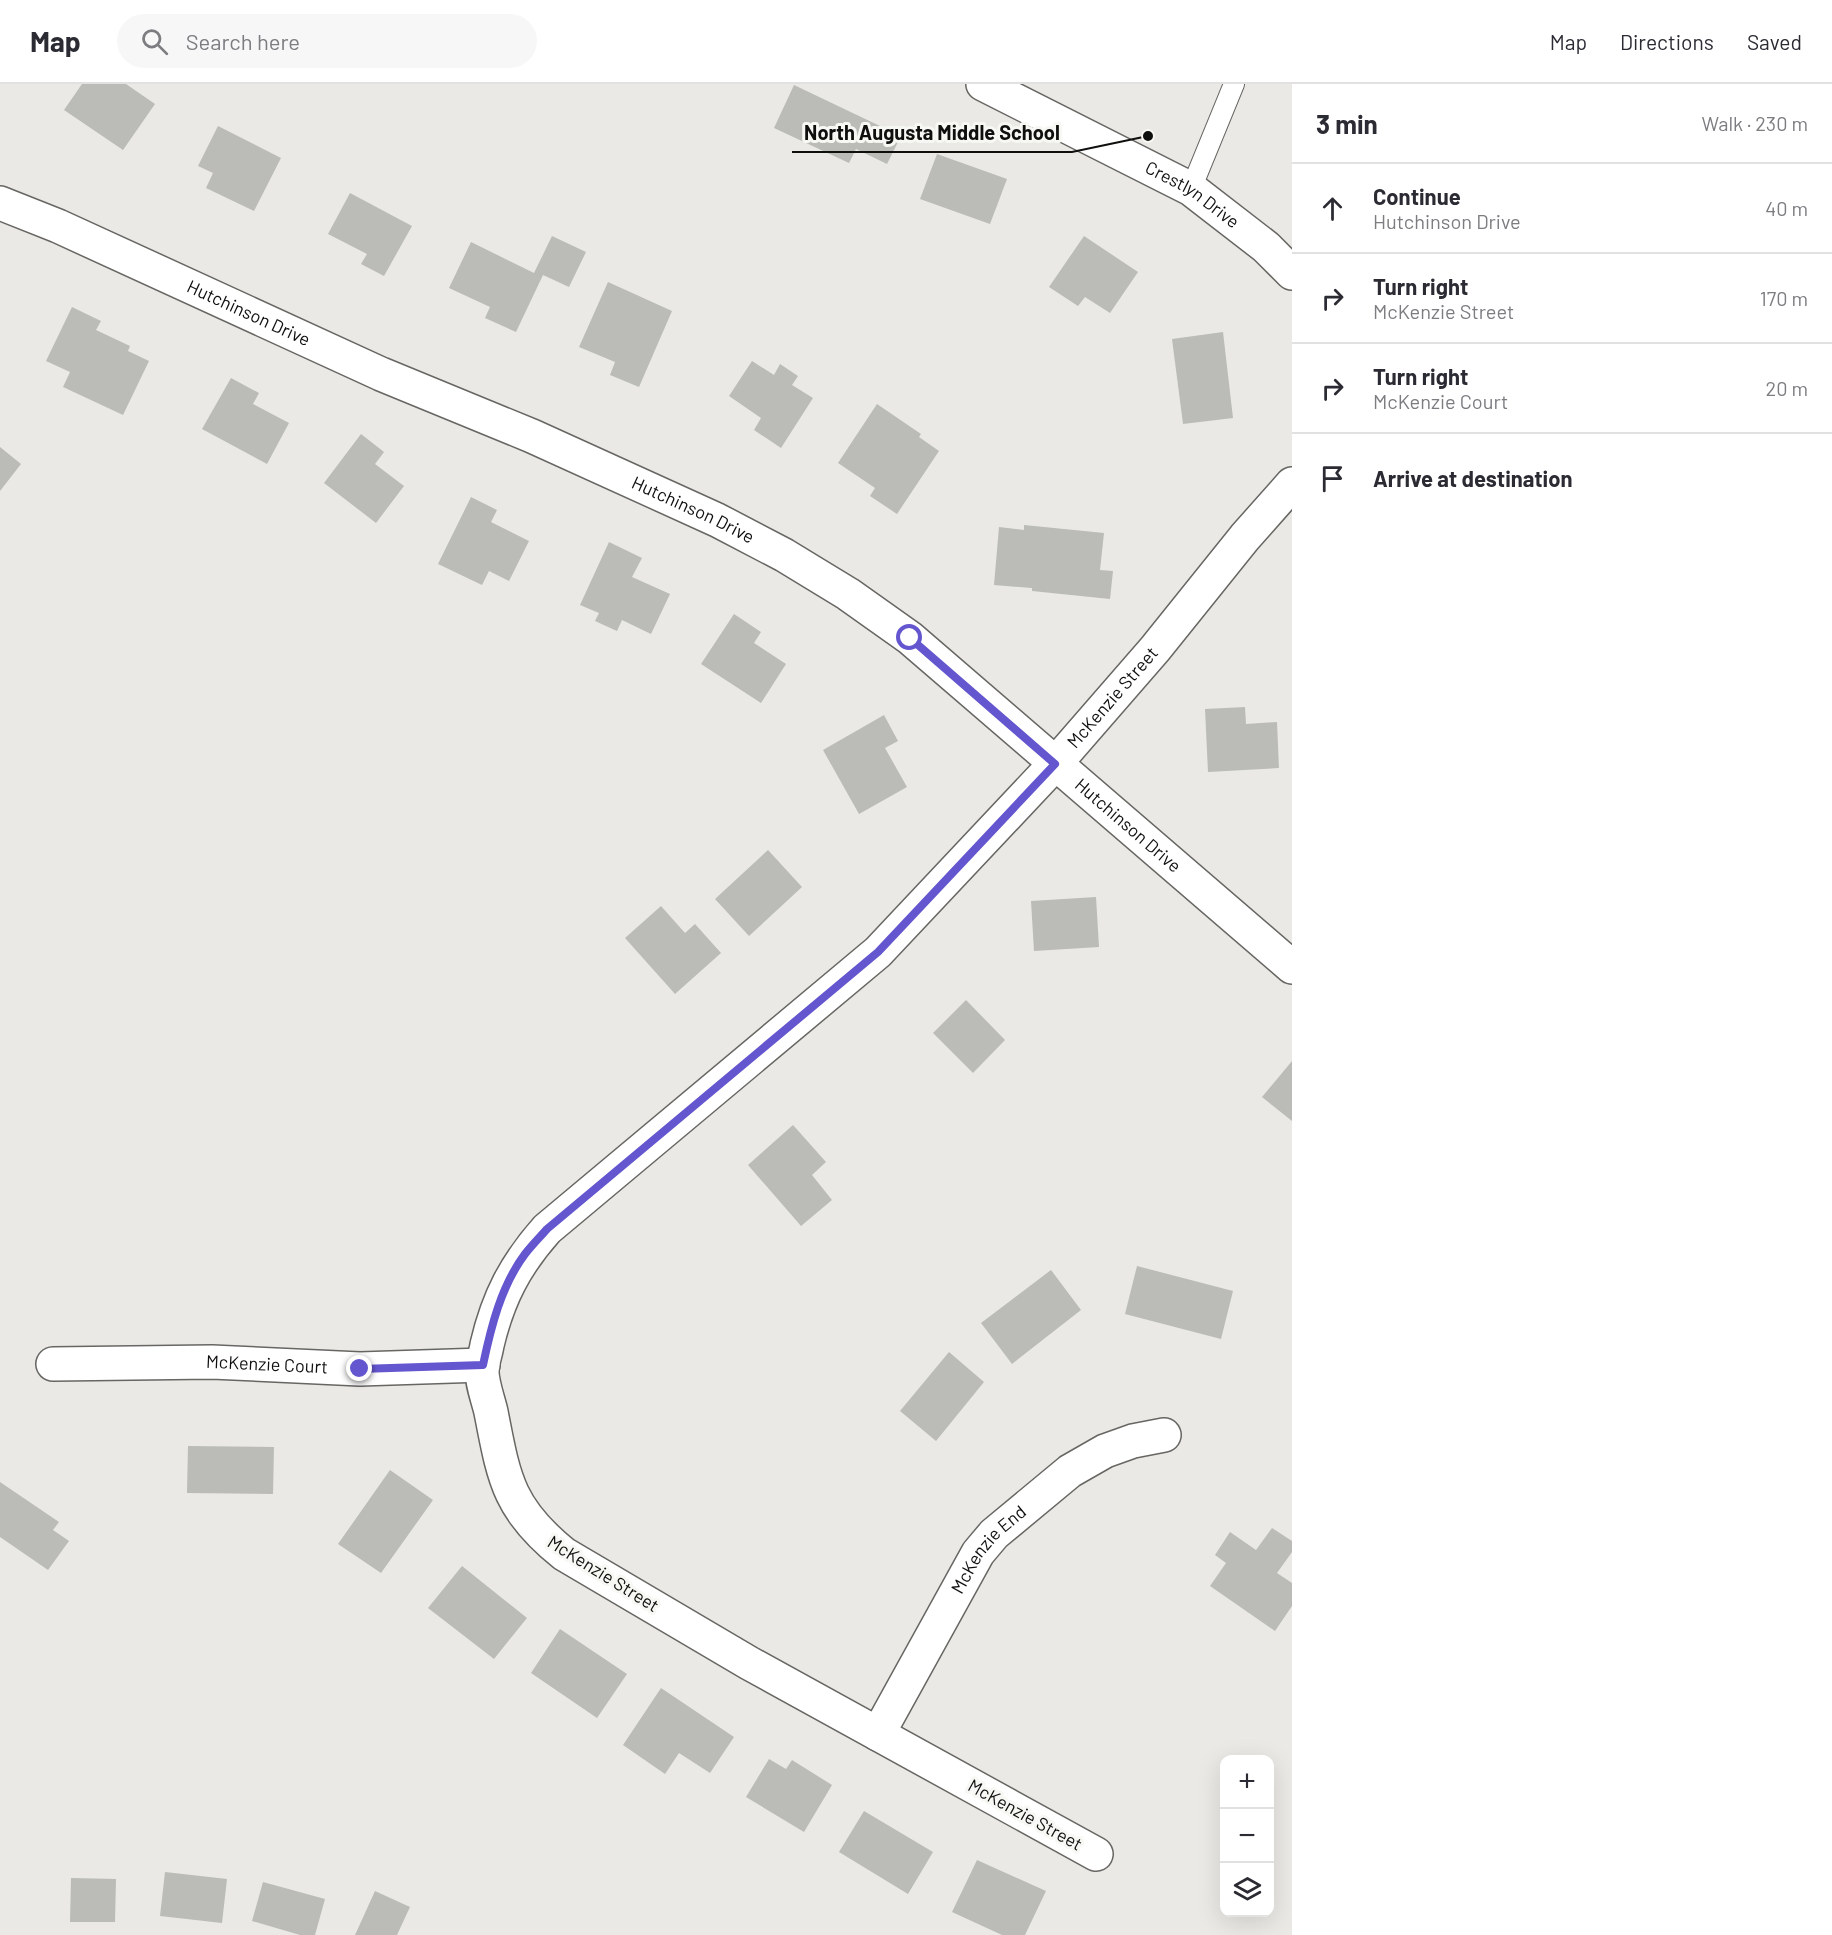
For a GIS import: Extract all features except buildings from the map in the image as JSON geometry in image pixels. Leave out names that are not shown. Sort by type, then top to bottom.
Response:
[{"type":"street","name":"Crestlyn Drive","points":[[983,84],[1191,189],[1266,247],[1292,273]]},
{"type":"street","name":"Hutchinson Drive","points":[[3,212],[58,226],[381,374],[565,451],[717,520],[784,555],[848,594],[910,638],[1292,967]]},
{"type":"street","name":"McKenzie Street","points":[[1096,1854],[728,1651],[564,1554],[542,1536],[519,1507],[510,1491],[501,1466],[483,1365],[492,1322],[508,1283],[525,1254],[547,1229],[878,952],[1055,764],[1155,649],[1292,484]]},
{"type":"street","name":"McKenzie Court","points":[[53,1364],[212,1362],[360,1369],[483,1365]]},
{"type":"street","name":"McKenzie End","points":[[878,1734],[978,1553],[994,1533],[1079,1466],[1133,1441],[1164,1436]]},
{"type":"lane","points":[[1191,189],[1234,84]]},
{"type":"place","name":"North Augusta Middle School","points":[[1148,136]]},
{"type":"route","points":[[360,1369],[483,1365],[492,1322],[508,1283],[525,1254],[547,1229],[878,952],[960,868],[1055,764],[910,638]]}]
